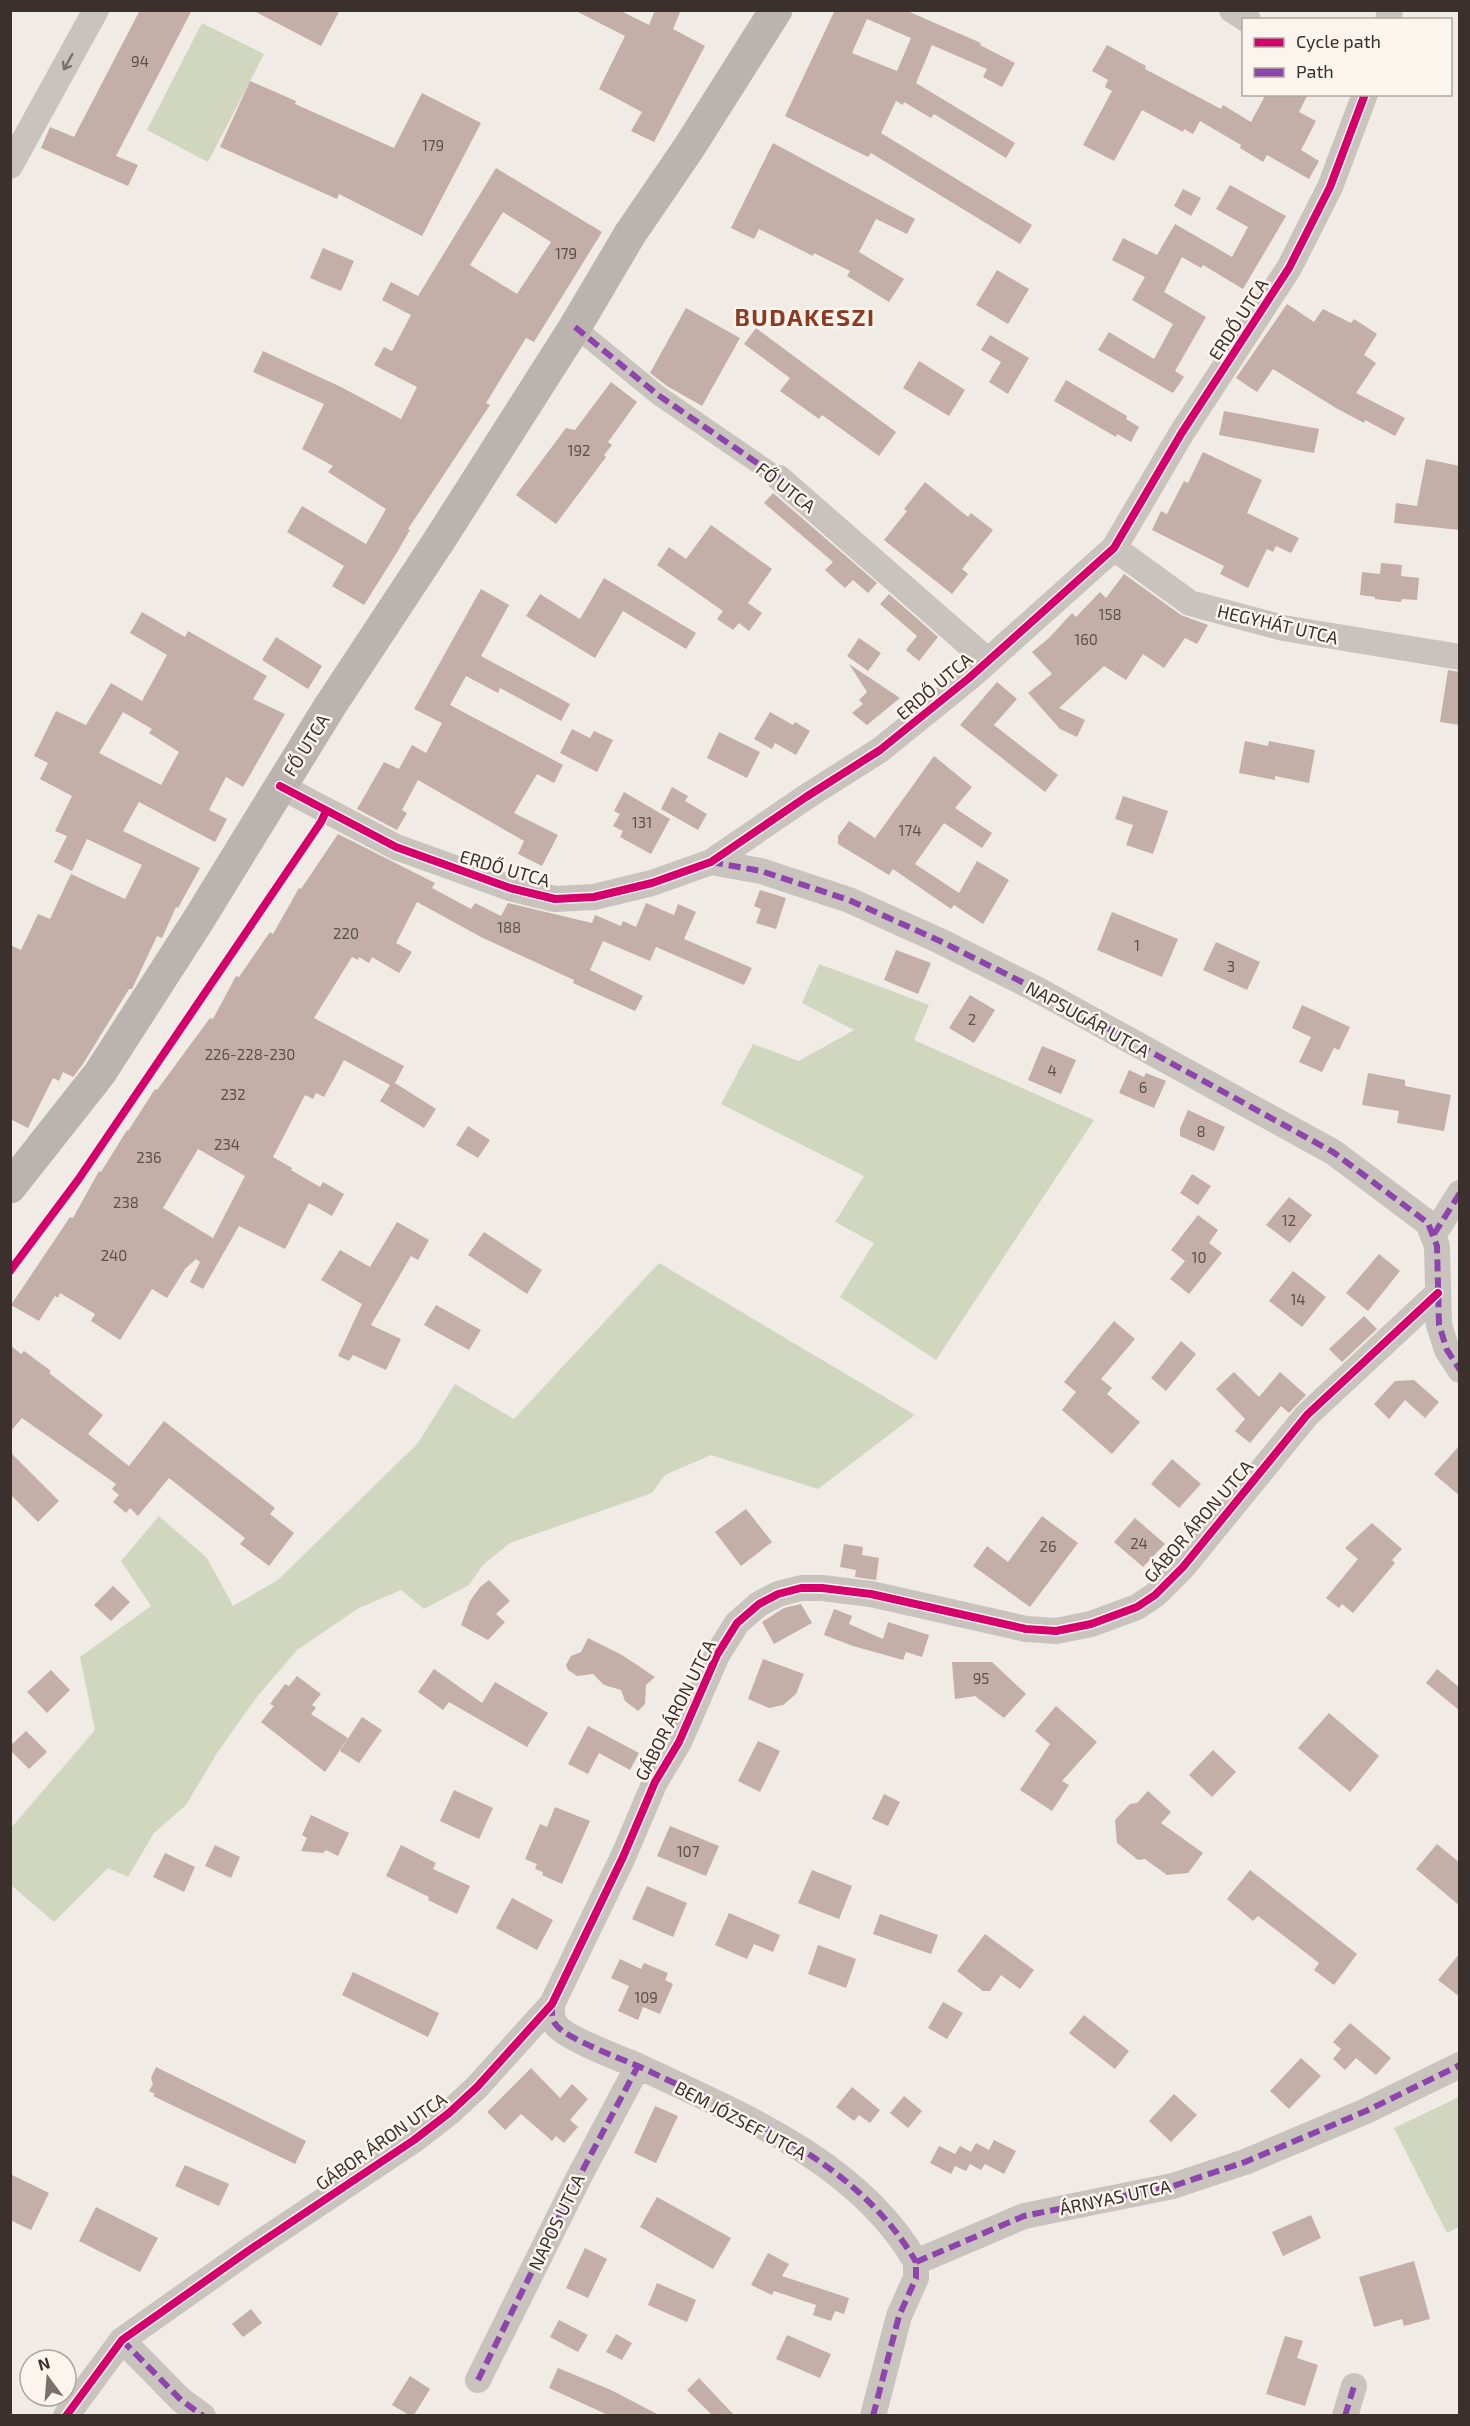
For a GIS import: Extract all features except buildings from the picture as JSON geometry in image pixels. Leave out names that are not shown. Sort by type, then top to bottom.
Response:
[{"type":"main road","name":"FŐ UTCA","points":[[10,1187],[100,1073],[199,919],[280,786],[575,327],[630,234],[690,146],[776,10]]},
{"type":"street","points":[[10,166],[96,10]]},
{"type":"street","points":[[1232,10],[1245,18]]},
{"type":"street","name":"ERDŐ UTCA","points":[[280,786],[396,847],[510,888],[555,899],[594,897],[652,883],[711,862],[880,750],[969,678],[1114,548],[1181,434],[1289,268],[1330,187],[1364,96]]},
{"type":"street","name":"FŐ UTCA","points":[[575,327],[658,395],[779,478],[987,660]]},
{"type":"street","name":"HEGYHÁT UTCA","points":[[1114,548],[1190,603],[1283,628],[1460,657]]},
{"type":"street","name":"NAPSUGÁR UTCA","points":[[711,862],[761,871],[849,900],[940,941],[1038,990],[1333,1152],[1417,1213],[1428,1223],[1434,1234]]},
{"type":"street","points":[[1460,1193],[1434,1234],[1437,1246],[1439,1325],[1447,1350],[1460,1370]]},
{"type":"street","name":"GÁBOR ÁRON UTCA","points":[[66,2415],[122,2340],[248,2251],[414,2140],[449,2113],[477,2087],[552,2004],[623,1857],[655,1782],[680,1742],[717,1655],[737,1623],[759,1604],[778,1594],[801,1588],[822,1588],[871,1594],[1026,1629],[1056,1631],[1091,1624],[1137,1607],[1155,1595],[1183,1567],[1308,1415],[1438,1293]]},
{"type":"street","name":"BEM JÓZSEF UTCA","points":[[552,2004],[552,2017],[557,2026],[581,2041],[638,2066],[795,2145],[819,2162],[850,2184],[894,2226],[916,2262]]},
{"type":"street","name":"ÁRNYAS UTCA","points":[[916,2262],[1024,2216],[1173,2187],[1245,2162],[1366,2111],[1460,2064]]},
{"type":"street","name":"NAPOS UTCA","points":[[478,2380],[579,2177],[638,2066]]},
{"type":"street","points":[[873,2415],[899,2316],[916,2278],[916,2262]]},
{"type":"street","points":[[122,2340],[181,2400],[202,2415]]},
{"type":"street","points":[[1345,2415],[1354,2386]]},
{"type":"green space","points":[[202,23],[264,54],[208,162],[147,130]]},
{"type":"green space","points":[[819,964],[929,1005],[914,1040],[1094,1120],[936,1360],[840,1297],[874,1243],[835,1222],[864,1176],[721,1104],[753,1044],[799,1061],[854,1030],[802,1003]]},
{"type":"green space","points":[[659,1263],[915,1415],[818,1489],[711,1455],[665,1475],[652,1493],[510,1543],[483,1565],[469,1585],[424,1609],[401,1590],[359,1608],[297,1650],[256,1698],[217,1753],[186,1805],[154,1833],[128,1877],[108,1868],[54,1922],[11,1885],[11,1828],[95,1730],[80,1657],[151,1606],[121,1561],[159,1516],[207,1558],[233,1606],[278,1580],[418,1443],[455,1384],[514,1419]]},
{"type":"green space","points":[[1459,2097],[1459,2227],[1447,2233],[1394,2128]]},
{"type":"marked path","points":[[575,327],[658,395],[779,478]]},
{"type":"marked path","points":[[711,862],[761,871],[849,900],[940,941],[1038,990],[1333,1152],[1428,1223],[1437,1246],[1439,1325],[1447,1350],[1460,1370]]},
{"type":"marked path","points":[[1434,1234],[1460,1193]]},
{"type":"marked path","points":[[552,2004],[552,2016],[555,2024],[562,2031],[755,2122],[829,2168],[862,2196],[892,2227],[916,2262]]},
{"type":"marked path","points":[[916,2262],[1024,2216],[1173,2186],[1245,2162],[1366,2111],[1460,2065]]},
{"type":"marked path","points":[[478,2380],[579,2177],[638,2066]]},
{"type":"marked path","points":[[873,2416],[899,2316],[916,2278],[916,2262]]},
{"type":"marked path","points":[[122,2340],[181,2400],[203,2416]]},
{"type":"marked path","points":[[1345,2416],[1354,2386]]},
{"type":"cycle path","points":[[280,786],[396,847],[510,888],[555,899],[594,897],[652,883],[711,862],[880,750],[969,678],[1114,548],[1181,434],[1289,268],[1330,187],[1364,96]]},
{"type":"cycle path","points":[[10,1271],[78,1180],[321,822],[326,811]]},
{"type":"cycle path","points":[[66,2416],[122,2340],[248,2251],[414,2140],[449,2113],[477,2087],[552,2004],[623,1857],[655,1782],[679,1742],[717,1655],[737,1623],[759,1604],[778,1594],[801,1588],[822,1588],[871,1594],[1026,1629],[1056,1631],[1091,1624],[1137,1607],[1155,1595],[1183,1567],[1307,1415],[1438,1293]]},
{"type":"district","name":"BUDAKESZI","points":[[805,316]]}]
